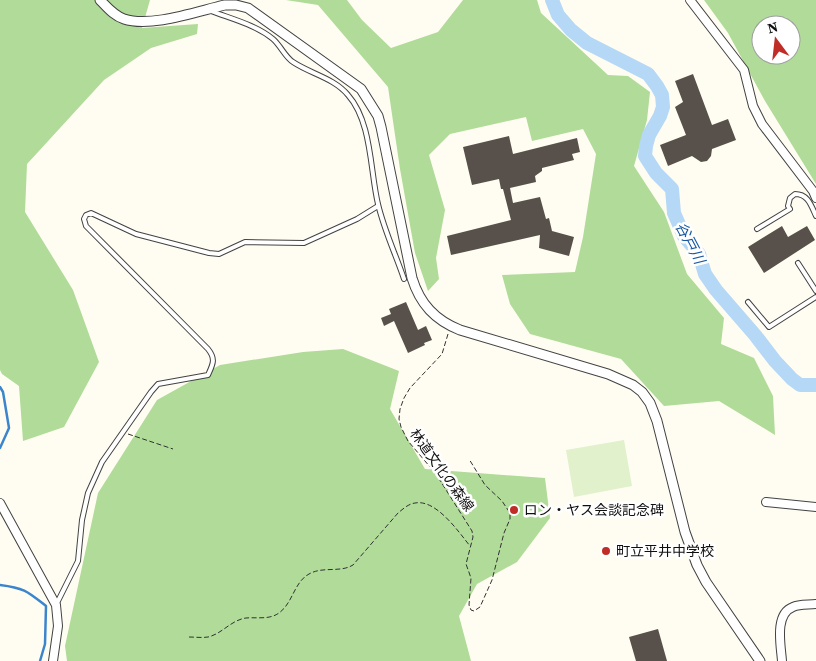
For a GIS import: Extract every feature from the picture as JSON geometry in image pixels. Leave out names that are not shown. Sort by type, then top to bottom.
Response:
[{"type":"street","points":[[100,0],[110,10],[124,19],[152,22],[225,5],[248,8],[361,89],[378,116],[414,286],[425,305],[439,319],[450,326],[608,374],[632,385],[642,392],[650,403],[658,421],[685,532],[697,565],[706,582],[760,661]]},
{"type":"street","points":[[690,0],[744,70],[753,106],[762,124],[816,198]]},
{"type":"street","points":[[766,502],[816,507]]},
{"type":"street","points":[[0,503],[56,605],[58,626],[52,661]]},
{"type":"street","points":[[782,661],[780,637],[781,621],[785,612],[793,607],[816,604]]},
{"type":"lane","points":[[207,10],[262,31],[274,40],[292,61],[326,78],[349,95],[364,127],[370,150],[378,206],[404,280]]},
{"type":"lane","points":[[757,229],[790,209],[788,206],[790,198],[795,194],[801,194],[807,198],[816,216]]},
{"type":"lane","points":[[56,605],[78,561],[82,520],[88,493],[102,462],[150,392],[158,384],[208,375],[214,362],[213,355],[208,349],[86,226],[84,220],[86,215],[91,213],[136,234],[219,254],[245,242],[304,243],[357,219],[378,206]]},
{"type":"lane","points":[[798,262],[816,291]]},
{"type":"lane","points":[[748,302],[769,327],[816,297]]},
{"type":"path","name":"林道文化の森線","points":[[450,326],[442,354],[410,388],[400,409],[399,419],[400,427],[408,442],[436,474],[468,523],[473,537],[466,564],[471,578],[469,605],[471,610],[474,611],[480,607],[492,580],[504,534],[510,519],[508,509],[485,485],[469,458]]},
{"type":"path","points":[[122,433],[174,449]]},
{"type":"path","points":[[189,637],[207,638],[244,618],[264,618],[281,612],[303,577],[320,570],[346,569],[353,565],[398,513],[414,502],[430,505],[440,511],[470,546]]},
{"type":"green space","points":[[0,0],[150,0],[142,28],[198,24],[197,34],[151,48],[104,80],[27,164],[25,212],[73,290],[99,362],[64,427],[23,441],[19,386],[2,374],[0,370]]},
{"type":"green space","points":[[286,0],[347,0],[362,20],[391,48],[438,32],[463,0],[537,0],[541,13],[608,75],[628,76],[650,92],[647,120],[634,166],[664,212],[687,274],[724,318],[721,344],[754,358],[773,396],[775,435],[719,401],[664,406],[621,359],[530,334],[510,304],[502,275],[575,272],[583,237],[596,154],[583,129],[532,141],[526,117],[450,134],[429,155],[445,210],[436,258],[439,279],[428,291],[415,253],[388,87],[318,5]]},
{"type":"green space","points":[[704,0],[816,0],[816,184],[765,101],[728,33]]},
{"type":"green space","points":[[343,349],[399,371],[390,409],[425,469],[545,478],[550,518],[517,562],[477,584],[459,616],[471,661],[67,661],[65,646],[98,493],[157,400],[220,365],[303,352]]},
{"type":"green space","points":[[624,440],[632,486],[574,497],[566,450]]},
{"type":"building","points":[[693,74],[712,125],[728,119],[736,140],[712,149],[711,156],[707,161],[701,162],[692,156],[668,166],[660,145],[686,135],[675,107],[683,102],[675,81]]},
{"type":"building","points":[[509,136],[513,154],[577,138],[580,152],[572,154],[574,160],[542,168],[542,171],[535,176],[536,182],[510,188],[513,203],[540,197],[546,219],[549,218],[552,231],[574,237],[569,256],[539,248],[540,235],[451,255],[447,236],[511,220],[499,179],[472,185],[463,147]]},
{"type":"building","points":[[782,226],[788,237],[807,226],[815,240],[764,273],[748,247]]},
{"type":"building","points":[[406,302],[418,330],[426,326],[432,340],[408,353],[394,321],[384,326],[381,318],[391,314],[389,309]]},
{"type":"building","points":[[658,629],[667,661],[636,661],[629,637]]},
{"type":"waterway","name":"谷戸川","points":[[552,0],[558,15],[571,30],[587,43],[648,74],[657,86],[662,95],[663,107],[649,135],[645,156],[656,173],[672,189],[674,213],[684,236],[699,254],[705,274],[716,290],[775,361],[800,385],[816,385]]},
{"type":"waterway","points":[[0,387],[3,392],[9,428],[0,448]]},
{"type":"waterway","points":[[0,585],[15,587],[25,591],[46,606],[45,644],[40,661]]},
{"type":"place","name":"ロン・ヤス会談記念碑","points":[[514,510]]},
{"type":"place","name":"町立平井中学校","points":[[606,551]]}]
